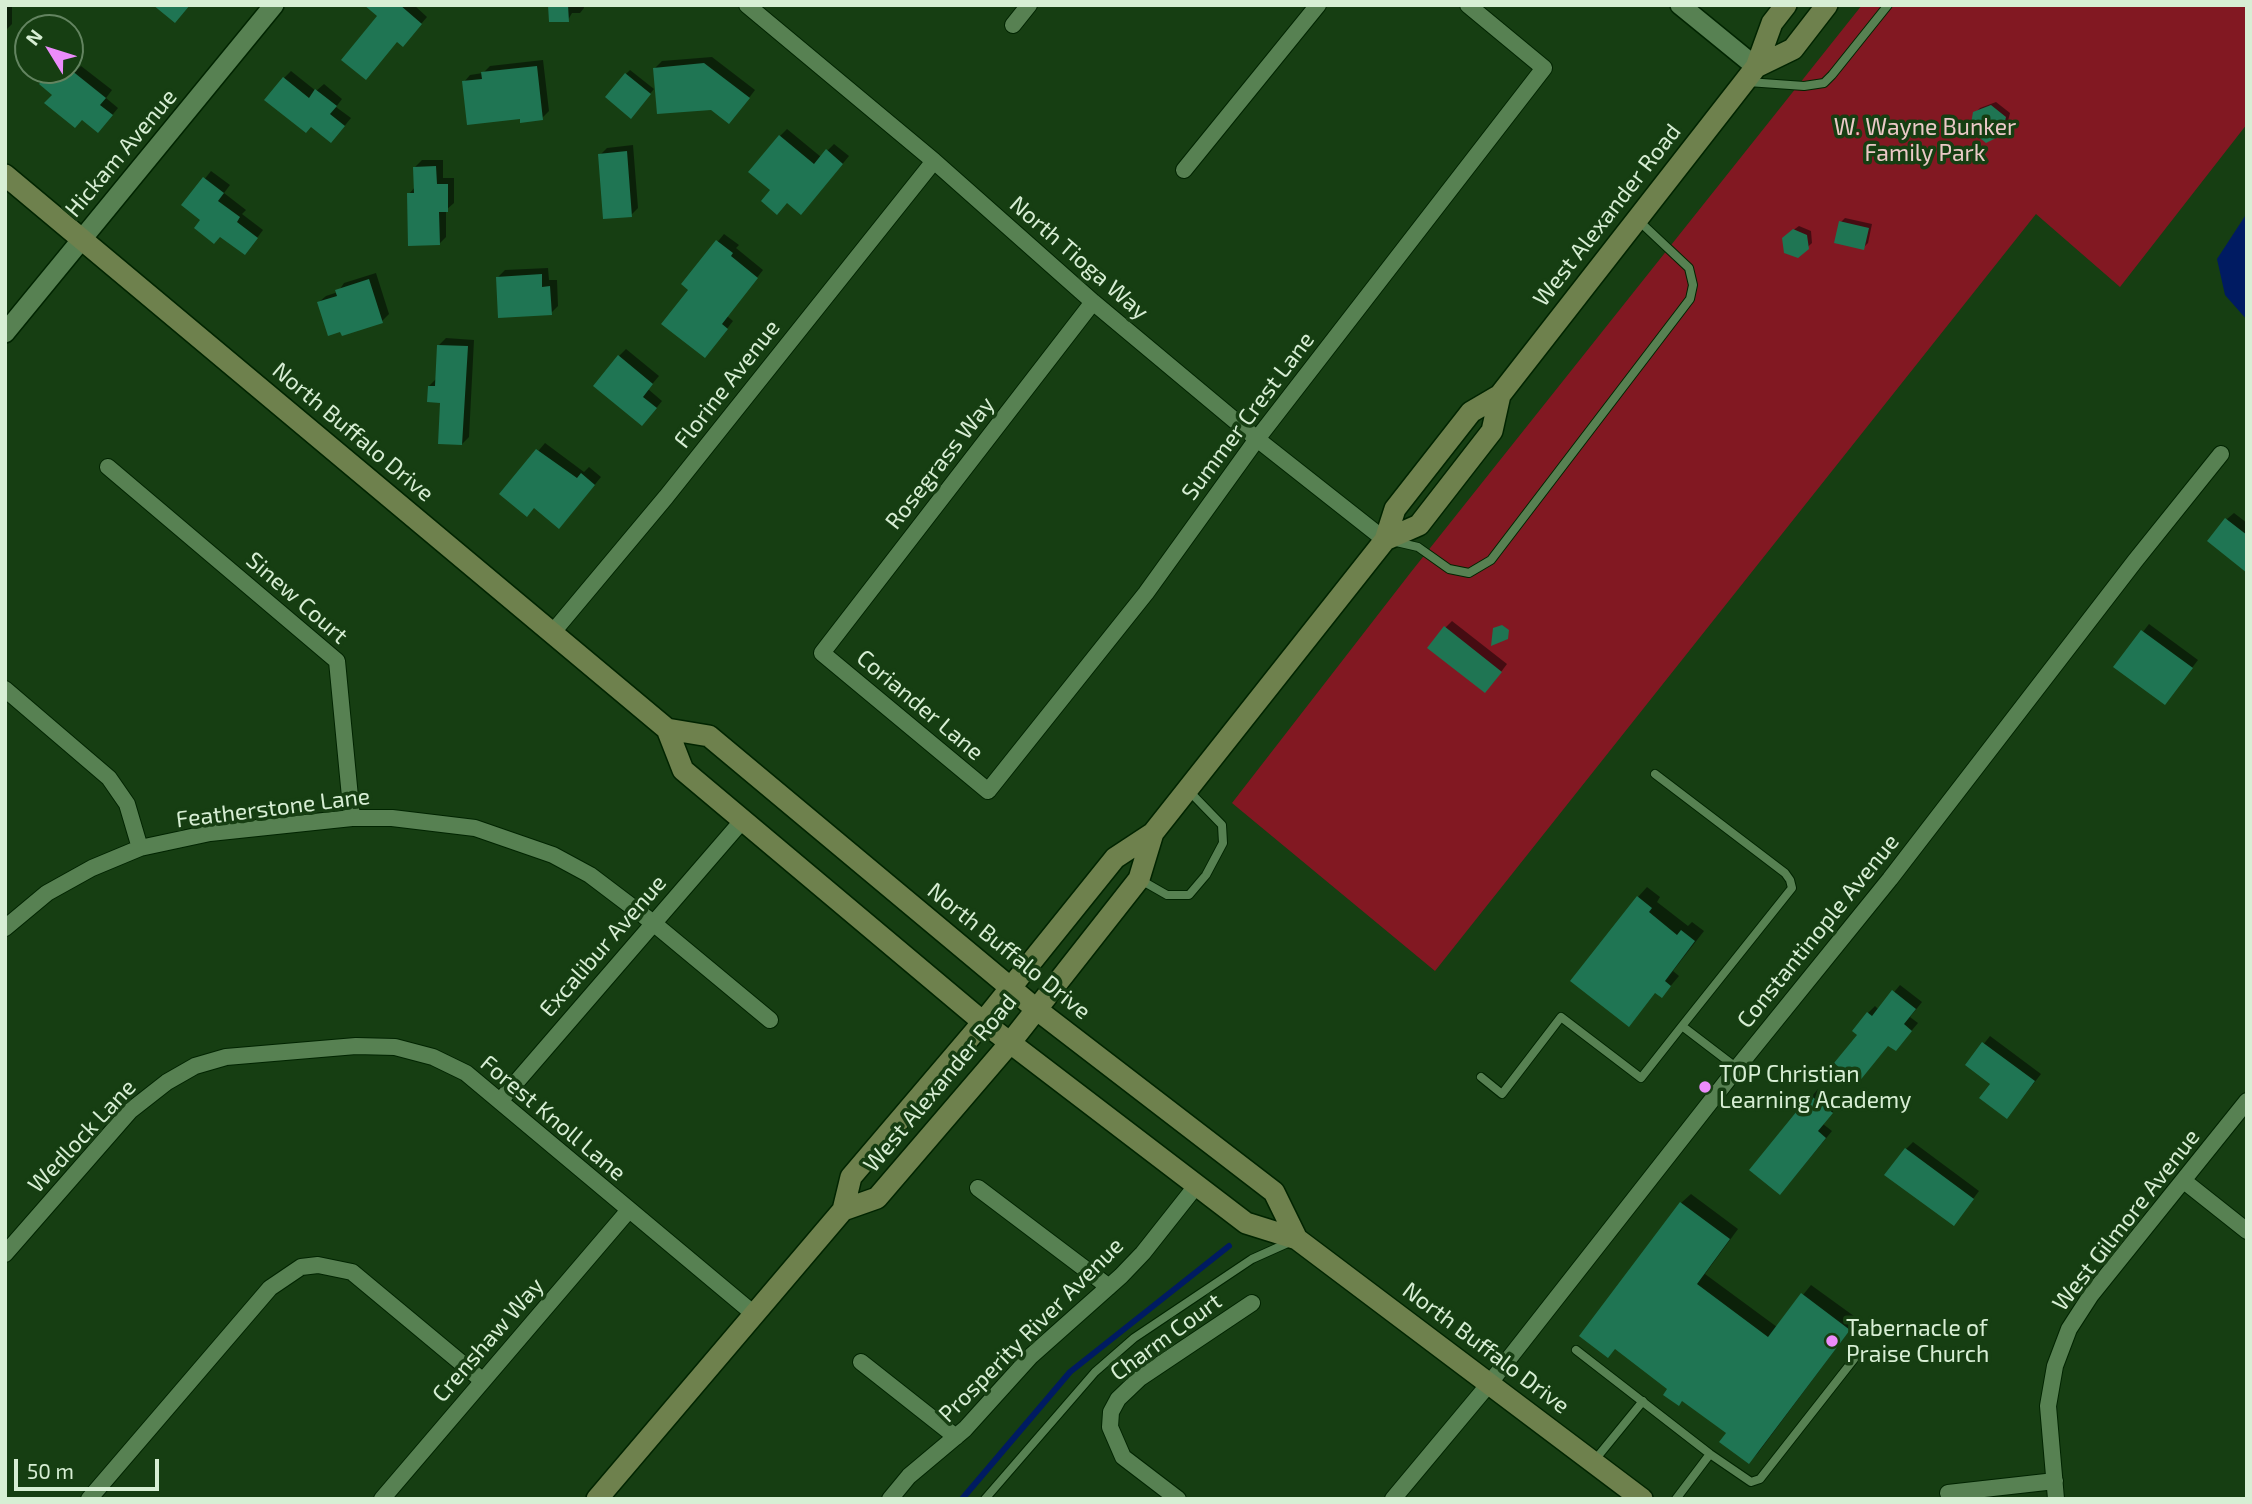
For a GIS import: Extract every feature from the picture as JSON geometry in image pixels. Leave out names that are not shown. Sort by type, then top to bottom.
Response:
[{"type":"main road","name":"West Alexander Road","points":[[597,1499],[843,1210],[851,1177],[983,1022],[1115,858],[1153,833],[1385,540],[1419,526],[1492,430],[1500,395],[1751,75],[1772,23],[1786,5]]},
{"type":"main road","name":"West Alexander Road","points":[[1751,75],[1793,49],[1827,5]]},
{"type":"main road","name":"North Buffalo Drive","points":[[5,175],[667,729],[682,770],[983,1022],[1246,1223],[1297,1239],[1642,1499]]},
{"type":"main road","name":"North Buffalo Drive","points":[[667,729],[709,736],[1036,1010],[1274,1192],[1297,1239]]},
{"type":"main road","name":"West Alexander Road","points":[[843,1210],[877,1198],[1010,1043],[1139,879],[1153,833]]},
{"type":"street","name":"Hickam Avenue","points":[[5,333],[274,5]]},
{"type":"street","name":"North Tioga Way","points":[[747,5],[934,160],[1093,302],[1256,439],[1385,540]]},
{"type":"street","points":[[1013,25],[1029,5]]},
{"type":"street","points":[[1184,170],[1318,5]]},
{"type":"street","name":"Summer Crest Lane","points":[[988,792],[1146,593],[1256,439],[1544,68],[1468,5]]},
{"type":"street","points":[[1680,5],[1751,75]]},
{"type":"street","name":"Florine Avenue","points":[[553,632],[666,497],[934,160]]},
{"type":"street","name":"Rosegrass Way","points":[[822,653],[1093,302]]},
{"type":"street","name":"Constantinople Avenue","points":[[1393,1499],[1489,1384],[1737,1068],[1890,879],[2126,572],[2221,454]]},
{"type":"street","name":"Sinew Court","points":[[108,467],[337,661],[352,818]]},
{"type":"street","name":"Coriander Lane","points":[[822,653],[988,792]]},
{"type":"street","points":[[5,689],[109,778],[127,804],[140,848]]},
{"type":"street","name":"Featherstone Lane","points":[[5,928],[47,893],[92,868],[140,848],[210,833],[352,818],[392,818],[475,828],[553,855],[590,875],[652,922],[770,1020]]},
{"type":"street","name":"Excalibur Avenue","points":[[500,1101],[742,821]]},
{"type":"street","name":"Forest Knoll Lane","points":[[167,1082],[195,1066],[226,1058],[356,1046],[396,1047],[433,1057],[466,1073],[754,1314]]},
{"type":"street","name":"Wedlock Lane","points":[[5,1254],[130,1111],[167,1082]]},
{"type":"street","name":"West Gilmore Avenue","points":[[2056,1499],[2048,1406],[2055,1366],[2069,1329],[2091,1295],[2247,1101]]},
{"type":"street","points":[[2184,1181],[2247,1231]]},
{"type":"street","name":"Prosperity River Avenue","points":[[890,1499],[909,1476],[956,1437],[1031,1356],[1143,1253],[1196,1186]]},
{"type":"street","points":[[978,1188],[1109,1287]]},
{"type":"street","name":"Crenshaw Way","points":[[382,1499],[629,1210]]},
{"type":"street","points":[[89,1499],[270,1288],[300,1267],[318,1265],[352,1272],[483,1381]]},
{"type":"street","name":"Charm Court","points":[[1178,1499],[1123,1457],[1110,1427],[1111,1412],[1118,1399],[1140,1378],[1252,1303]]},
{"type":"street","points":[[861,1362],[956,1437]]},
{"type":"street","points":[[1948,1493],[2055,1481]]},
{"type":"lane","points":[[1751,75],[1796,86],[1824,83],[1888,5]]},
{"type":"lane","points":[[1385,540],[1418,547],[1449,569],[1469,573],[1492,561],[1690,299],[1693,285],[1689,268],[1636,219]]},
{"type":"lane","points":[[1481,1077],[1502,1094],[1561,1017],[1641,1077],[1792,888],[1785,873],[1655,774]]},
{"type":"lane","points":[[1139,879],[1167,895],[1189,895],[1206,875],[1223,843],[1222,825],[1188,789]]},
{"type":"lane","points":[[1682,1026],[1737,1068]]},
{"type":"lane","points":[[985,1499],[1096,1371],[1134,1338],[1252,1259],[1297,1239]]},
{"type":"lane","points":[[1576,1350],[1710,1454],[1751,1482],[1760,1479],[1858,1354]]},
{"type":"lane","points":[[1593,1462],[1643,1401]]},
{"type":"lane","points":[[1676,1499],[1710,1454]]},
{"type":"green space","name":"W. Wayne Bunker Family Park","points":[[1862,5],[2247,5],[2247,124],[2120,287],[2036,214],[1435,971],[1232,803],[1411,572]]},
{"type":"shaded area","points":[[2247,213],[2247,320],[2225,295],[2217,259]]},
{"type":"building","points":[[153,5],[190,5],[175,23]]},
{"type":"building","points":[[364,5],[400,5],[422,24],[403,47],[397,42],[366,80],[341,60],[377,16]]},
{"type":"building","points":[[548,5],[568,5],[569,22],[549,22]]},
{"type":"building","points":[[704,63],[750,98],[729,124],[711,110],[657,114],[653,68]]},
{"type":"building","points":[[537,66],[543,120],[520,123],[520,119],[467,125],[462,81],[482,79],[481,72]]},
{"type":"building","points":[[625,73],[651,94],[631,119],[605,97]]},
{"type":"building","points":[[283,77],[309,98],[315,89],[337,106],[330,114],[345,126],[331,143],[311,127],[306,133],[264,100]]},
{"type":"building","points":[[84,80],[106,98],[100,105],[113,115],[98,133],[82,120],[75,128],[44,103],[52,95],[39,84],[84,84]]},
{"type":"building","points":[[1991,105],[2006,117],[2002,135],[1986,143],[1970,130],[1973,112]]},
{"type":"building","points":[[779,135],[814,164],[826,149],[843,164],[801,215],[787,203],[777,215],[761,201],[770,190],[748,172]]},
{"type":"building","points":[[627,151],[632,217],[603,219],[598,154]]},
{"type":"building","points":[[436,166],[437,184],[448,184],[448,212],[439,212],[440,245],[408,246],[407,193],[414,193],[413,167]]},
{"type":"building","points":[[203,177],[224,193],[218,201],[240,217],[237,222],[258,238],[245,255],[220,237],[214,244],[194,228],[200,220],[181,205]]},
{"type":"building","points":[[1839,221],[1869,228],[1864,250],[1834,243]]},
{"type":"building","points":[[1793,229],[1807,235],[1809,249],[1798,258],[1784,253],[1782,238]]},
{"type":"building","points":[[716,240],[758,278],[722,324],[728,329],[705,358],[661,324],[688,290],[681,284]]},
{"type":"building","points":[[542,274],[542,287],[550,286],[552,315],[498,318],[496,277]]},
{"type":"building","points":[[369,279],[383,323],[342,336],[340,332],[328,336],[317,302],[337,296],[335,290]]},
{"type":"building","points":[[437,345],[468,346],[462,445],[438,444],[440,403],[427,402],[428,386],[435,386]]},
{"type":"building","points":[[618,355],[653,384],[643,397],[657,408],[642,426],[593,386]]},
{"type":"building","points":[[536,449],[577,478],[581,473],[595,485],[559,529],[534,508],[527,517],[499,494]]},
{"type":"building","points":[[2225,518],[2247,535],[2247,573],[2207,541]]},
{"type":"building","points":[[1502,625],[1509,630],[1508,639],[1491,646],[1493,628]]},
{"type":"building","points":[[1444,626],[1502,672],[1485,693],[1427,648]]},
{"type":"building","points":[[2141,630],[2193,668],[2165,705],[2113,667]]},
{"type":"building","points":[[1637,896],[1652,908],[1649,912],[1677,935],[1681,930],[1695,941],[1665,981],[1671,986],[1662,998],[1655,993],[1629,1027],[1570,981]]},
{"type":"building","points":[[1892,990],[1916,1009],[1904,1024],[1912,1031],[1896,1051],[1888,1046],[1858,1083],[1834,1063],[1857,1035],[1852,1031],[1867,1012],[1872,1016]]},
{"type":"building","points":[[1982,1042],[2035,1081],[2007,1119],[1979,1098],[1990,1084],[1965,1065]]},
{"type":"building","points":[[1810,1095],[1833,1113],[1818,1131],[1826,1138],[1780,1195],[1749,1170]]},
{"type":"building","points":[[1905,1148],[1974,1199],[1954,1226],[1884,1175]]},
{"type":"building","points":[[1680,1202],[1730,1239],[1697,1284],[1768,1337],[1801,1293],[1850,1330],[1749,1464],[1719,1442],[1726,1433],[1682,1401],[1679,1406],[1663,1395],[1667,1389],[1615,1349],[1608,1358],[1579,1336]]},
{"type":"waterway","points":[[962,1499],[1070,1372],[1229,1246]]},
{"type":"place","name":"TOP Christian Learning Academy","points":[[1705,1087]]},
{"type":"place","name":"Tabernacle of Praise Church","points":[[1832,1341]]}]
